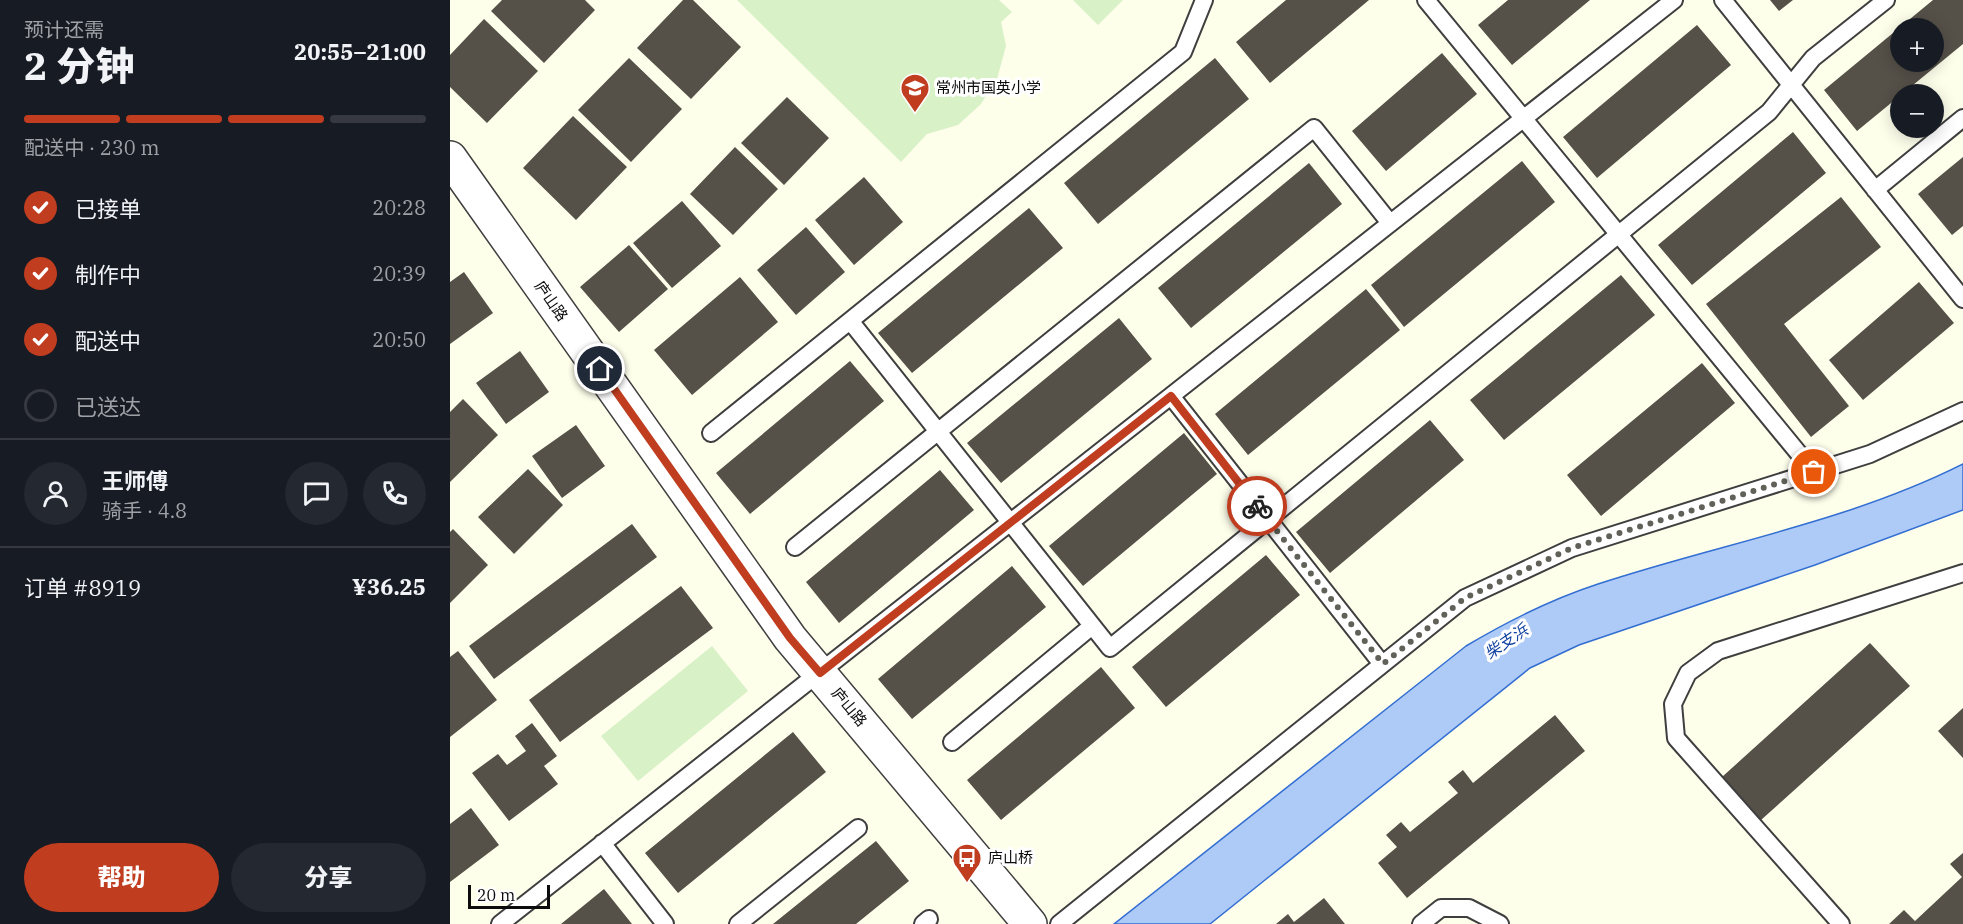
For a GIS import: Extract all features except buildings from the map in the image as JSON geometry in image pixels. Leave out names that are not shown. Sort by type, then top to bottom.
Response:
[{"type":"street","name":"庐山路","points":[[450,158],[790,638],[1030,924]]},
{"type":"lane","points":[[711,433],[1183,52],[1204,0]]},
{"type":"lane","points":[[1426,0],[1814,472]]},
{"type":"lane","points":[[500,924],[1674,0]]},
{"type":"lane","points":[[1724,0],[1963,299]]},
{"type":"lane","points":[[851,322],[1110,648],[1769,112],[1813,58],[1886,0]]},
{"type":"lane","points":[[1875,190],[1963,118]]},
{"type":"lane","points":[[795,547],[1314,128],[1390,224]]},
{"type":"lane","points":[[1171,396],[1383,664]]},
{"type":"lane","points":[[1059,924],[1465,598],[1572,548],[1870,454],[1963,411]]},
{"type":"lane","points":[[1840,924],[1676,738],[1673,704],[1688,673],[1718,651],[1963,573]]},
{"type":"lane","points":[[952,742],[1092,626]]},
{"type":"lane","points":[[738,924],[858,828]]},
{"type":"lane","points":[[602,843],[665,924]]},
{"type":"lane","points":[[1421,924],[1441,908],[1469,908],[1500,924]]},
{"type":"green space","name":"常州市国英小学","points":[[737,0],[999,0],[1012,12],[1001,22],[1006,46],[997,79],[981,104],[958,125],[927,134],[901,162]]},
{"type":"green space","points":[[1073,0],[1123,0],[1098,25]]},
{"type":"green space","points":[[712,646],[748,691],[638,781],[601,736]]},
{"type":"water","name":"柴支浜","points":[[1963,464],[1963,510],[1815,565],[1579,645],[1530,668],[1210,924],[1114,924],[1466,646],[1498,628],[1530,611],[1581,590],[1829,517],[1874,502]]},
{"type":"way so far","points":[[1257,506],[1383,664],[1465,598],[1572,548],[1814,472]]},
{"type":"place","name":"常州市国英小学","points":[[915,114]]},
{"type":"place","name":"庐山桥","points":[[967,884]]},
{"type":"route","points":[[600,369],[790,638],[820,673],[1171,396],[1257,506]]}]
